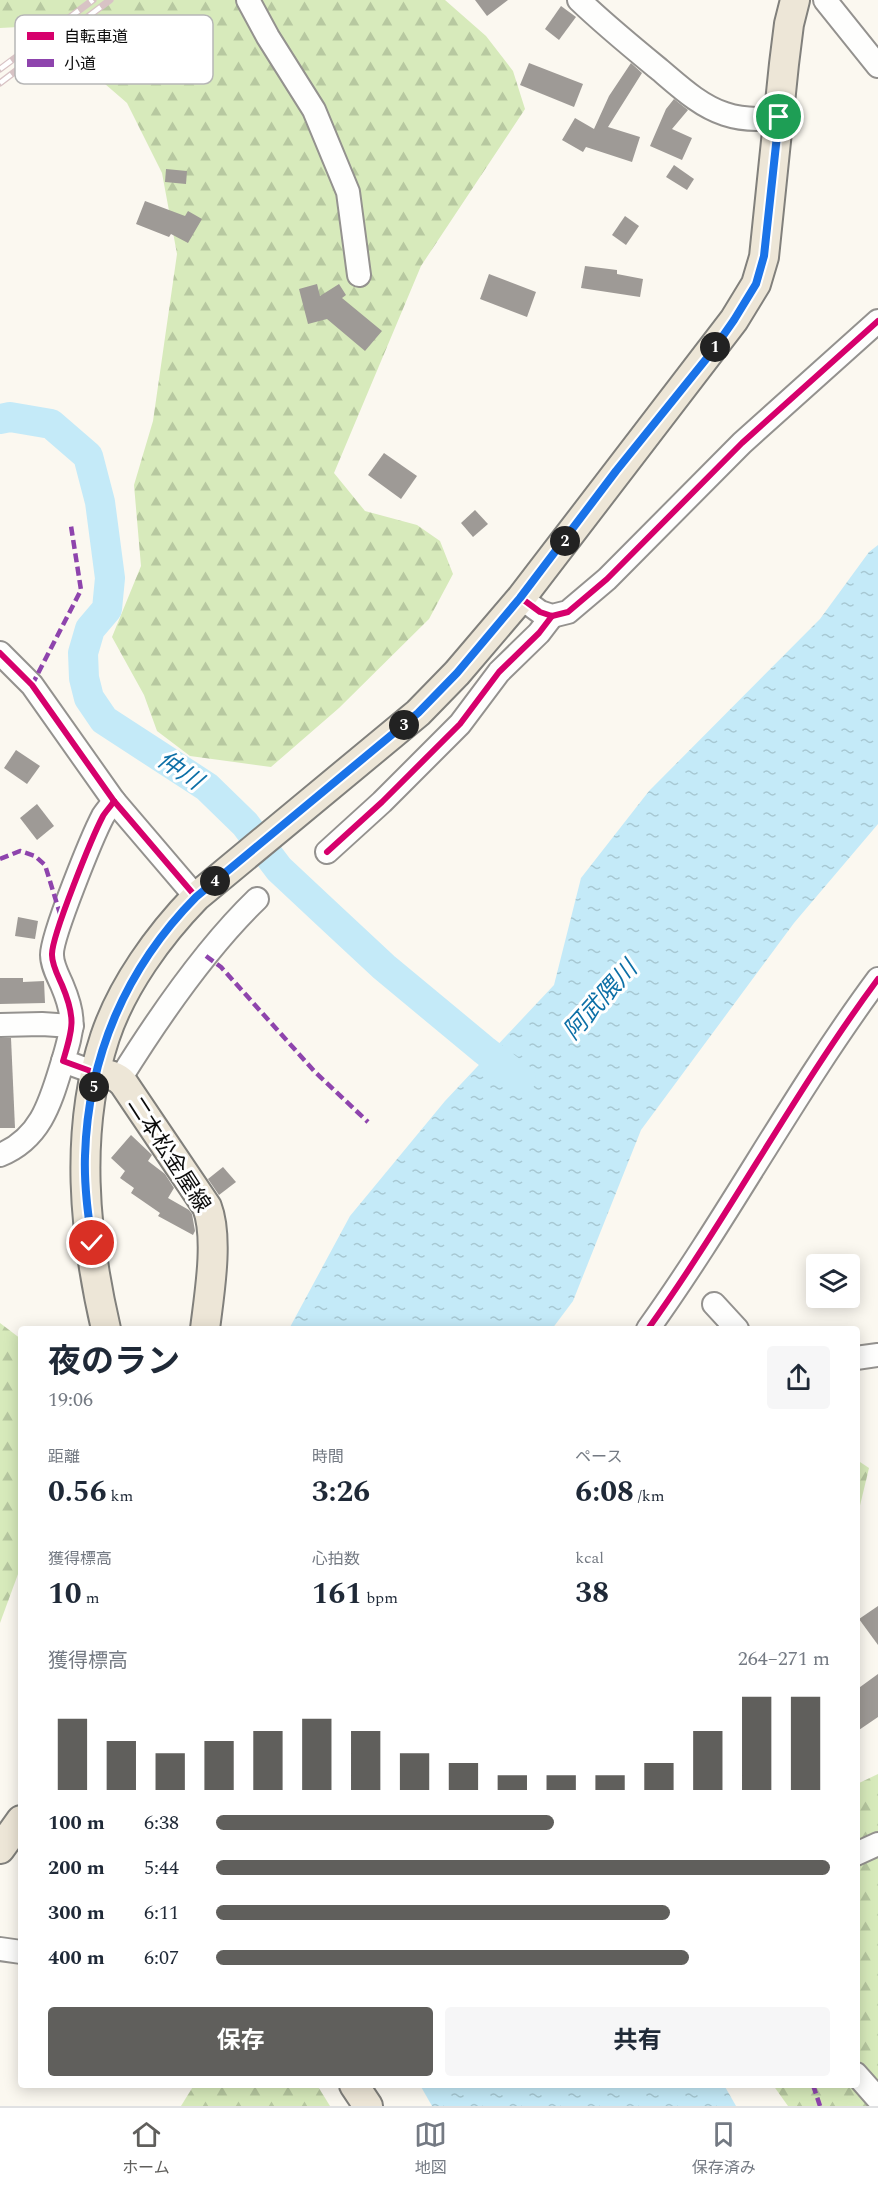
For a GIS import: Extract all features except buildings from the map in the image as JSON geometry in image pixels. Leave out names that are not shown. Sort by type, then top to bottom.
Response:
[{"type":"main road","name":"二本松金屋線","points":[[105,1326],[94,1264],[85,1182],[87,1131],[108,1076],[105,1037],[119,1005],[149,951],[196,897],[418,713],[457,673],[520,598],[616,471],[711,353],[734,320],[756,284],[764,256],[786,44],[795,0]]},
{"type":"main road","name":"二本松金屋線","points":[[108,1076],[197,1189],[211,1215],[211,1279],[205,1326]]},
{"type":"main road","points":[[0,1849],[18,1824]]},
{"type":"main road","points":[[356,2088],[368,2106]]},
{"type":"street","points":[[248,0],[268,37],[314,110],[348,192],[358,275]]},
{"type":"street","points":[[579,0],[682,88],[706,105],[739,117],[761,120],[779,117]]},
{"type":"street","points":[[825,0],[878,66]]},
{"type":"street","points":[[520,598],[540,612],[552,616],[568,612],[607,579],[742,443],[878,321]]},
{"type":"street","points":[[327,852],[389,795],[460,724],[499,672],[539,633],[552,616]]},
{"type":"street","points":[[0,653],[28,680],[114,801],[196,897]]},
{"type":"street","points":[[0,1155],[26,1139],[41,1123],[49,1108],[72,1026],[72,1009],[55,968],[52,954],[57,928],[95,836],[114,801]]},
{"type":"street","points":[[63,1061],[108,1076],[138,1050],[206,956],[237,919],[257,900]]},
{"type":"street","points":[[650,1326],[687,1274],[806,1086],[878,979]]},
{"type":"street","points":[[0,1025],[72,1026]]},
{"type":"street","points":[[714,1304],[734,1326]]},
{"type":"street","points":[[860,1357],[878,1354]]},
{"type":"street","points":[[860,1852],[878,1844]]},
{"type":"street","points":[[0,1949],[18,1952]]},
{"type":"street","points":[[860,2079],[878,2099]]},
{"type":"green space","points":[[0,0],[445,0],[486,36],[513,71],[525,109],[421,266],[334,473],[365,511],[417,525],[440,541],[453,574],[429,619],[339,708],[271,767],[190,756],[157,731],[144,695],[112,637],[141,566],[134,485],[153,421],[177,254],[162,173],[127,103],[105,84],[213,84],[213,15],[15,15],[15,27],[0,28]]},
{"type":"green space","points":[[0,1323],[18,1337],[18,1574],[0,1623]]},
{"type":"green space","points":[[860,1462],[869,1468],[860,1506]]},
{"type":"green space","points":[[878,1774],[878,2106],[788,2106],[775,2088],[860,2088],[860,1783]]},
{"type":"green space","points":[[192,2088],[319,2088],[330,2106],[181,2106]]},
{"type":"water","name":"阿武隈川","points":[[878,545],[878,824],[794,923],[641,1130],[573,1301],[554,1326],[291,1326],[350,1216],[445,1101],[554,985],[581,878],[649,791],[820,619],[869,552]]},
{"type":"water","points":[[422,2088],[726,2088],[736,2106],[432,2106]]},
{"type":"waterway","name":"仲川","points":[[0,419],[10,417],[51,424],[88,456],[100,502],[110,578],[107,609],[90,629],[83,653],[84,678],[89,698],[104,720],[207,787],[245,824],[279,869],[384,967],[521,1079]]},
{"type":"railway","points":[[73,15],[93,0]]},
{"type":"railway","points":[[90,15],[110,0]]},
{"type":"railway","points":[[0,69],[15,58]]},
{"type":"railway","points":[[0,83],[15,72]]},
{"type":"marked path","points":[[32,685],[81,590],[71,526]]},
{"type":"marked path","points":[[0,859],[20,851],[35,856],[45,865],[61,917]]},
{"type":"marked path","points":[[206,956],[221,967],[315,1072],[368,1122]]},
{"type":"marked path","points":[[814,2088],[820,2106]]},
{"type":"cycle path","points":[[521,598],[540,612],[552,616],[568,612],[607,579],[742,443],[878,321]]},
{"type":"cycle path","points":[[327,852],[382,802],[460,724],[499,672],[539,633],[552,616]]},
{"type":"cycle path","points":[[0,653],[32,685],[114,801],[196,897]]},
{"type":"cycle path","points":[[96,1073],[63,1061],[72,1023],[69,1006],[54,967],[52,955],[58,928],[82,864],[103,816],[114,801]]},
{"type":"cycle path","points":[[650,1326],[678,1286],[818,1065],[878,979]]},
{"type":"route","points":[[92,1243],[86,1203],[85,1156],[96,1073],[105,1037],[119,1005],[149,951],[196,897],[418,713],[457,673],[520,598],[616,471],[711,353],[756,284],[768,232],[779,117]]}]
